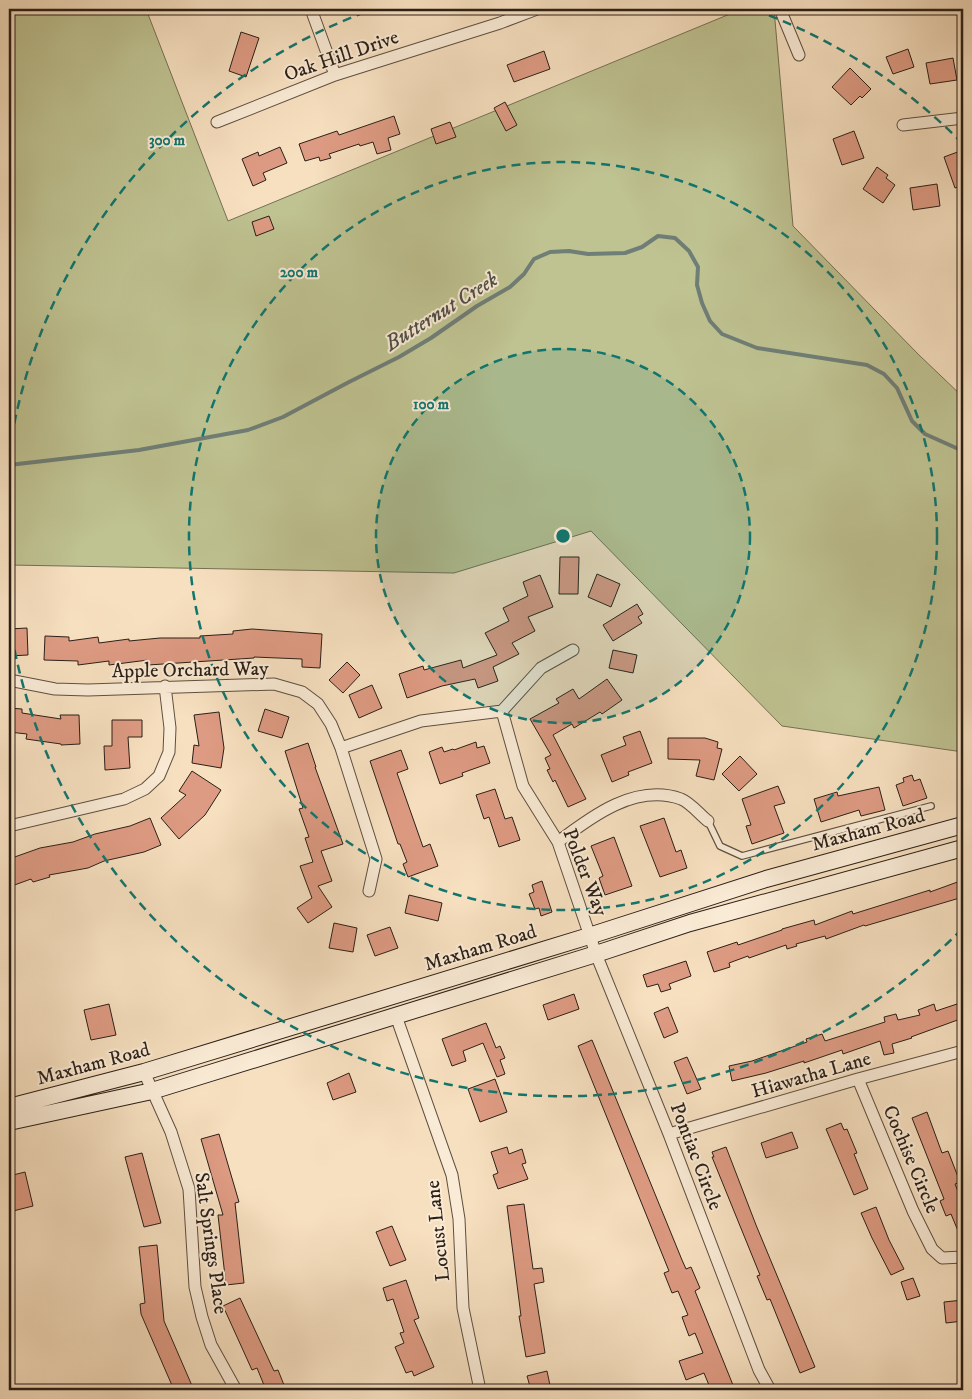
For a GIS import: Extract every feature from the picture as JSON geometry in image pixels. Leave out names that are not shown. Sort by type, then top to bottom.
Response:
[{"type":"main road","name":"Maxham Road","points":[[9,1107],[144,1072],[590,936],[766,879],[963,825]]},
{"type":"main road","name":"Maxham Road","points":[[9,1122],[152,1091],[596,954],[690,923],[963,848]]},
{"type":"street","points":[[311,9],[335,75]]},
{"type":"street","name":"Oak Hill Drive","points":[[217,122],[335,75],[537,9]]},
{"type":"street","points":[[780,9],[799,55]]},
{"type":"street","points":[[903,126],[963,118]]},
{"type":"street","points":[[341,748],[421,721],[502,711],[541,668],[573,650]]},
{"type":"street","name":"Apple Orchard Way","points":[[9,680],[55,689],[88,690],[165,686],[274,684],[302,692],[318,704],[331,724],[341,748],[376,859],[369,891]]},
{"type":"street","points":[[10,826],[124,799],[145,789],[159,776],[169,752],[170,728],[165,686]]},
{"type":"street","name":"Polder Way","points":[[502,711],[523,786],[558,842],[590,936]]},
{"type":"street","points":[[558,842],[603,812],[622,802],[644,796],[660,794],[683,800],[708,821]]},
{"type":"street","name":"Pontiac Circle","points":[[590,936],[669,1134],[759,1370],[770,1390]]},
{"type":"street","name":"Locust Lane","points":[[396,1016],[452,1175],[459,1219],[464,1308],[480,1390]]},
{"type":"street","name":"Hiawatha Lane","points":[[669,1134],[963,1050]]},
{"type":"street","name":"Salt Springs Place","points":[[144,1072],[171,1132],[188,1189],[195,1287],[202,1317],[211,1345],[236,1390]]},
{"type":"street","name":"Cochise Circle","points":[[858,1079],[913,1211],[932,1249],[942,1258],[963,1257]]},
{"type":"lane","points":[[708,821],[720,846],[742,856],[931,806]]},
{"type":"green space","points":[[9,9],[146,9],[228,221],[742,9],[774,9],[793,226],[918,354],[963,397],[963,752],[782,726],[591,531],[454,573],[9,565]]},
{"type":"building","points":[[241,32],[259,38],[246,77],[229,71]]},
{"type":"building","points":[[908,49],[914,67],[893,74],[886,57]]},
{"type":"building","points":[[544,51],[550,69],[514,82],[507,65]]},
{"type":"building","points":[[953,58],[957,80],[930,84],[926,63]]},
{"type":"building","points":[[850,68],[871,89],[851,105],[832,87]]},
{"type":"building","points":[[505,102],[517,125],[506,131],[494,108]]},
{"type":"building","points":[[394,116],[400,134],[388,138],[391,150],[377,154],[373,142],[360,146],[359,144],[329,154],[331,158],[320,161],[319,157],[305,161],[299,144],[337,131],[339,135]]},
{"type":"building","points":[[450,122],[456,137],[436,144],[431,129]]},
{"type":"building","points":[[854,131],[864,158],[842,165],[833,139]]},
{"type":"building","points":[[280,147],[287,163],[263,173],[266,180],[253,186],[242,159],[258,152],[259,156]]},
{"type":"building","points":[[963,150],[963,185],[955,188],[944,157]]},
{"type":"building","points":[[877,167],[888,175],[886,178],[895,185],[883,203],[863,189]]},
{"type":"building","points":[[937,184],[940,206],[913,210],[910,188]]},
{"type":"building","points":[[269,216],[274,229],[256,236],[252,222]]},
{"type":"building","points":[[560,557],[579,557],[578,594],[559,594]]},
{"type":"building","points":[[597,574],[620,584],[611,607],[588,597]]},
{"type":"building","points":[[540,575],[553,607],[528,617],[535,631],[512,643],[519,654],[493,667],[498,681],[478,688],[475,679],[442,686],[407,698],[399,674],[423,666],[424,670],[461,660],[463,668],[497,655],[485,633],[509,621],[503,608],[528,596],[523,582]]},
{"type":"building","points":[[637,604],[643,614],[638,617],[642,623],[613,641],[603,625]]},
{"type":"building","points":[[27,628],[28,655],[9,656],[9,629]]},
{"type":"building","points":[[252,629],[322,634],[320,668],[302,667],[302,659],[254,657],[148,665],[148,660],[109,665],[109,661],[78,665],[78,661],[44,660],[45,636],[69,637],[69,641],[98,637],[99,643],[129,639],[129,641],[160,638],[200,638],[200,636],[233,634],[233,631]]},
{"type":"building","points":[[613,650],[637,655],[633,673],[609,668]]},
{"type":"building","points":[[347,662],[360,675],[343,693],[329,680]]},
{"type":"building","points":[[607,679],[622,700],[602,714],[600,712],[574,728],[572,724],[553,735],[586,799],[568,807],[555,780],[553,782],[547,770],[550,769],[545,758],[551,755],[530,719],[559,703],[556,699],[573,689],[579,699]]},
{"type":"building","points":[[372,685],[382,708],[359,718],[349,695]]},
{"type":"building","points":[[9,708],[22,709],[22,713],[61,719],[60,715],[79,715],[80,744],[61,745],[26,739],[27,734],[9,732]]},
{"type":"building","points":[[265,709],[289,717],[282,738],[258,731]]},
{"type":"building","points":[[219,712],[224,748],[221,768],[192,763],[194,745],[199,746],[194,715]]},
{"type":"building","points":[[112,720],[142,720],[142,737],[128,737],[130,768],[105,770],[104,746],[112,746]]},
{"type":"building","points":[[640,731],[652,763],[628,772],[629,775],[612,782],[601,755],[626,745],[623,737]]},
{"type":"building","points":[[668,738],[705,738],[718,742],[717,748],[722,749],[714,780],[696,776],[700,760],[668,759]]},
{"type":"building","points":[[476,742],[477,748],[484,746],[490,763],[462,773],[463,776],[440,784],[429,752],[442,747],[444,752],[454,750]]},
{"type":"building","points":[[308,743],[343,844],[321,851],[332,881],[318,886],[332,907],[308,923],[297,908],[312,898],[300,866],[313,862],[305,838],[309,837],[299,809],[303,808],[285,751]]},
{"type":"building","points":[[401,750],[408,769],[397,773],[423,847],[430,844],[438,866],[408,877],[403,864],[407,862],[400,844],[398,844],[370,761]]},
{"type":"building","points":[[740,756],[757,774],[739,791],[722,774]]},
{"type":"building","points":[[192,771],[221,790],[205,815],[179,839],[161,818],[186,795],[179,791]]},
{"type":"building","points":[[912,775],[914,781],[920,779],[927,798],[903,806],[896,785],[904,782],[903,778]]},
{"type":"building","points":[[778,786],[785,803],[774,806],[784,833],[752,844],[746,826],[751,825],[742,799]]},
{"type":"building","points":[[879,787],[885,810],[861,816],[859,810],[821,822],[814,799],[837,792],[838,796]]},
{"type":"building","points":[[495,789],[505,819],[512,817],[520,840],[499,847],[489,817],[484,819],[476,795]]},
{"type":"building","points":[[150,818],[161,845],[144,852],[104,861],[88,868],[49,875],[50,877],[33,882],[31,879],[9,887],[9,859],[40,848],[73,842],[95,834],[130,826]]},
{"type":"building","points":[[664,818],[676,852],[681,850],[687,868],[660,877],[640,826]]},
{"type":"building","points":[[614,837],[632,886],[605,895],[599,878],[603,876],[591,846]]},
{"type":"building","points":[[963,880],[963,897],[864,925],[826,939],[825,936],[796,944],[797,946],[787,949],[786,945],[749,958],[748,956],[729,963],[730,967],[714,972],[707,952],[737,942],[738,945],[814,920],[815,925],[852,911],[853,914],[930,890],[930,892]]},
{"type":"building","points":[[542,881],[552,912],[541,916],[539,908],[535,909],[529,894],[534,892],[532,885]]},
{"type":"building","points":[[409,895],[442,903],[438,921],[405,913]]},
{"type":"building","points":[[334,923],[357,928],[353,952],[329,948]]},
{"type":"building","points":[[390,927],[398,948],[375,956],[367,935]]},
{"type":"building","points":[[686,961],[691,976],[669,984],[671,989],[661,992],[658,984],[647,987],[643,975]]},
{"type":"building","points":[[574,994],[579,1009],[548,1020],[543,1005]]},
{"type":"building","points":[[963,1002],[963,1018],[892,1044],[894,1053],[884,1055],[880,1041],[843,1054],[842,1050],[804,1063],[804,1061],[732,1081],[729,1066],[752,1061],[807,1042],[806,1039],[822,1034],[825,1041],[885,1022],[884,1017],[896,1014],[898,1020],[920,1015],[918,1010],[934,1004],[936,1011]]},
{"type":"building","points":[[109,1004],[116,1035],[91,1040],[84,1010]]},
{"type":"building","points":[[668,1007],[678,1032],[664,1038],[654,1013]]},
{"type":"building","points":[[486,1023],[496,1048],[500,1046],[505,1058],[500,1060],[505,1074],[497,1077],[483,1043],[463,1051],[466,1061],[452,1066],[442,1039]]},
{"type":"building","points":[[592,1040],[682,1260],[686,1269],[691,1267],[700,1288],[695,1291],[735,1390],[711,1390],[704,1373],[686,1380],[679,1361],[703,1353],[695,1333],[689,1336],[682,1317],[688,1315],[678,1291],[672,1293],[664,1273],[669,1271],[578,1046]]},
{"type":"building","points":[[687,1057],[701,1089],[687,1094],[674,1062]]},
{"type":"building","points":[[349,1073],[356,1092],[333,1100],[327,1083]]},
{"type":"building","points":[[495,1079],[507,1112],[480,1122],[468,1089]]},
{"type":"building","points":[[927,1112],[942,1153],[948,1151],[960,1182],[955,1184],[963,1204],[963,1243],[951,1214],[946,1216],[940,1201],[944,1199],[912,1118]]},
{"type":"building","points":[[841,1123],[844,1130],[847,1129],[857,1153],[854,1154],[868,1189],[854,1195],[826,1129]]},
{"type":"building","points":[[792,1132],[798,1148],[766,1158],[761,1143]]},
{"type":"building","points":[[219,1134],[239,1202],[235,1203],[244,1283],[226,1285],[218,1215],[223,1215],[201,1139]]},
{"type":"building","points":[[507,1147],[509,1154],[522,1149],[526,1163],[522,1164],[528,1179],[498,1189],[493,1175],[498,1173],[491,1152]]},
{"type":"building","points":[[726,1147],[815,1367],[800,1373],[770,1299],[767,1300],[757,1276],[760,1275],[712,1157],[714,1157],[712,1152]]},
{"type":"building","points":[[142,1153],[161,1223],[144,1227],[125,1157]]},
{"type":"building","points":[[25,1172],[33,1206],[9,1212],[9,1176]]},
{"type":"building","points":[[524,1204],[533,1269],[542,1268],[544,1282],[534,1284],[545,1353],[526,1357],[519,1316],[521,1316],[507,1206]]},
{"type":"building","points":[[876,1207],[889,1240],[904,1269],[891,1275],[861,1213]]},
{"type":"building","points":[[392,1226],[406,1260],[390,1266],[376,1232]]},
{"type":"building","points":[[157,1245],[164,1321],[193,1388],[188,1390],[174,1390],[141,1314],[140,1304],[145,1303],[139,1247]]},
{"type":"building","points":[[913,1278],[920,1296],[907,1300],[901,1282]]},
{"type":"building","points":[[406,1280],[419,1318],[414,1320],[434,1367],[414,1376],[412,1371],[406,1373],[395,1347],[404,1343],[400,1333],[404,1332],[393,1299],[387,1301],[383,1288]]},
{"type":"building","points":[[240,1298],[274,1371],[278,1370],[286,1390],[266,1390],[257,1368],[252,1370],[223,1306]]},
{"type":"building","points":[[963,1300],[963,1321],[946,1323],[944,1302]]},
{"type":"building","points":[[547,1371],[551,1390],[531,1390],[527,1376]]},
{"type":"waterway","name":"Butternut Creek","points":[[9,465],[139,450],[248,430],[283,417],[399,357],[431,338],[477,306],[510,287],[524,274],[534,259],[550,252],[625,253],[642,247],[658,236],[675,238],[689,251],[698,267],[697,285],[702,303],[710,321],[722,334],[757,348],[867,365],[884,374],[897,388],[912,421],[925,434],[963,451]]}]
